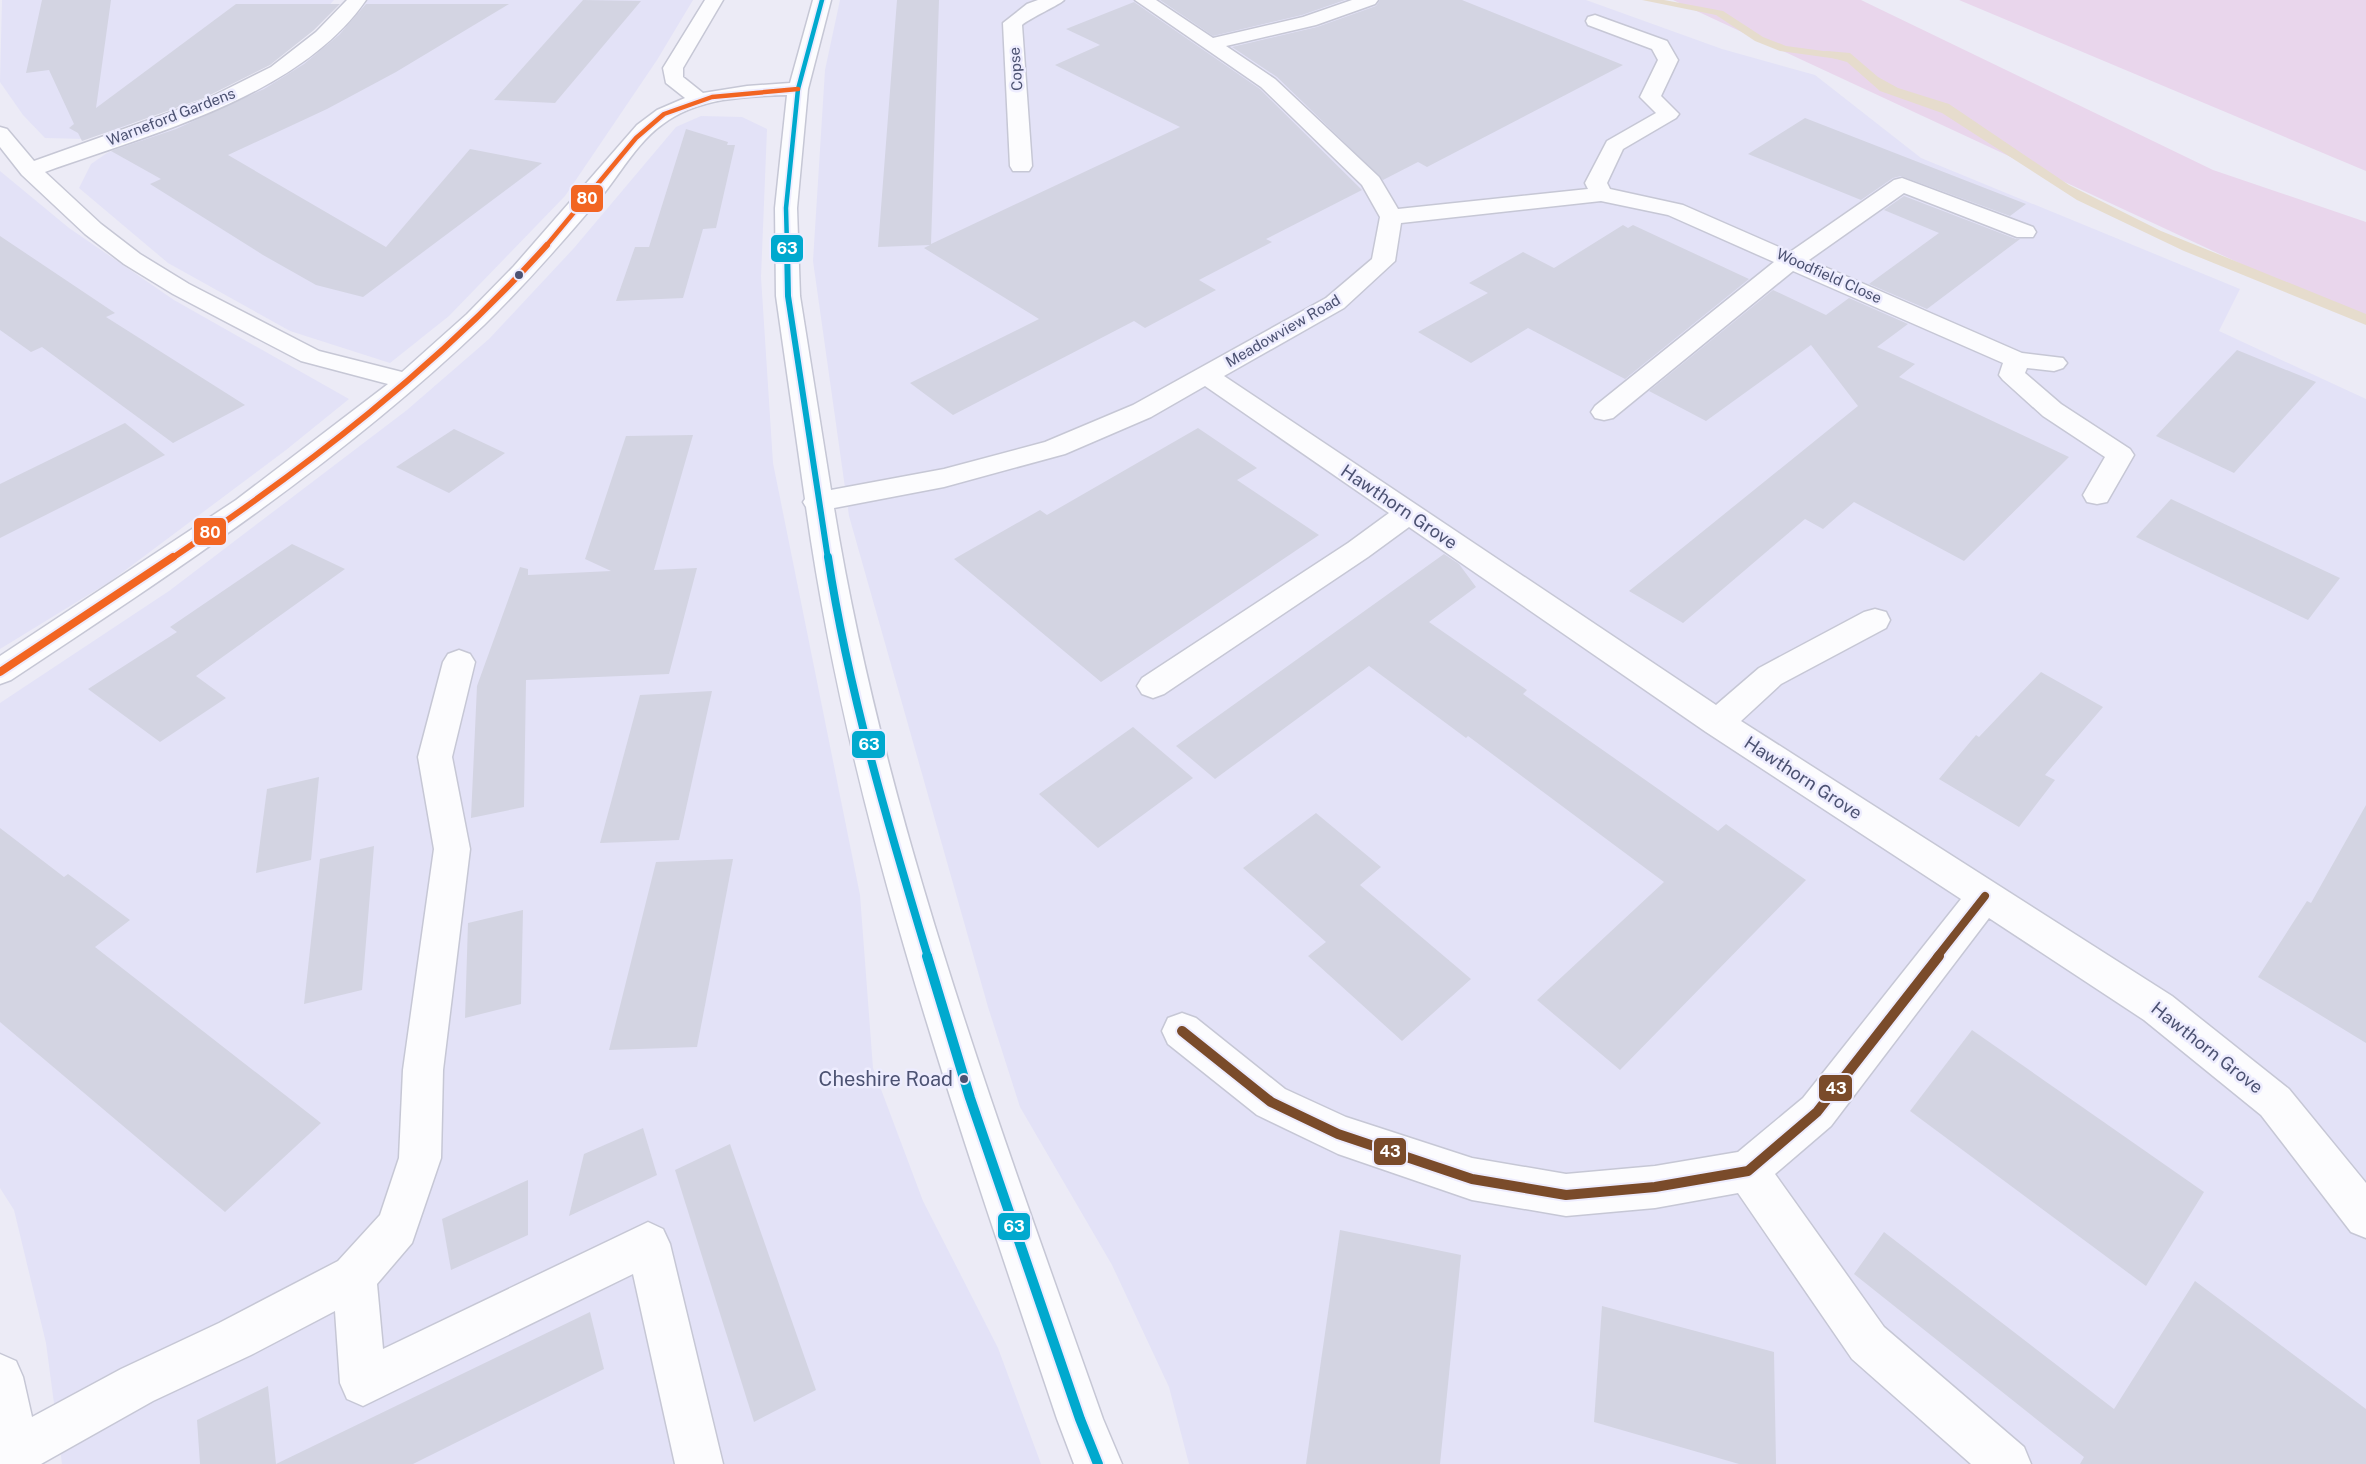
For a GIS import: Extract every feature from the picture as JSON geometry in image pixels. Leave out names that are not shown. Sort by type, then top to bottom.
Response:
[{"type":"street","name":"Warneford Gardens","points":[[30,170],[212,104],[278,71],[323,36],[357,0]]},
{"type":"street","points":[[700,100],[673,79],[673,68],[714,0]]},
{"type":"street","points":[[822,0],[798,89],[786,208],[788,296],[834,599],[888,826],[970,1098],[1076,1408],[1098,1464]]},
{"type":"street","name":"Copse","points":[[1021,166],[1016,57],[1012,23],[1033,8],[1055,0]]},
{"type":"street","points":[[1144,0],[1268,83],[1315,125],[1371,182],[1391,217]]},
{"type":"street","points":[[1212,44],[1309,21],[1369,0]]},
{"type":"street","points":[[1595,21],[1660,45],[1668,60],[1650,97],[1669,114],[1614,145],[1596,183],[1601,194]]},
{"type":"street","points":[[0,672],[137,583],[271,488],[406,381],[476,319],[550,243],[645,129],[664,114],[700,100],[767,90],[798,89]]},
{"type":"street","points":[[0,133],[30,170],[93,229],[132,259],[181,290],[310,356],[406,381]]},
{"type":"street","points":[[1604,412],[1764,280],[1902,185],[2025,232]]},
{"type":"street","name":"Woodfield Close","points":[[1391,217],[1601,194],[1674,210],[1794,260],[2017,360],[2054,363]]},
{"type":"street","name":"Meadowview Road","points":[[818,502],[944,478],[1055,448],[1142,411],[1335,303],[1383,261],[1391,217]]},
{"type":"street","points":[[2017,360],[2012,375],[2052,410],[2120,455],[2097,495]]},
{"type":"street","name":"Hawthorn Grove","points":[[1206,375],[1718,723],[2158,1008],[2275,1102],[2363,1207]]},
{"type":"street","points":[[1153,686],[1408,513]]},
{"type":"street","points":[[1718,723],[1770,676],[1875,620]]},
{"type":"street","points":[[0,1377],[16,1458],[137,1385],[235,1339],[354,1277],[397,1228],[420,1158],[423,1070],[452,849],[435,757],[459,662]]},
{"type":"street","points":[[1182,1031],[1271,1102],[1338,1134],[1472,1179],[1566,1195],[1655,1187],[1748,1171],[1817,1112],[1985,897]]},
{"type":"street","points":[[1748,1171],[1868,1343],[2007,1464]]},
{"type":"street","points":[[354,1277],[363,1383],[648,1244],[699,1464]]},
{"type":"shaded area","points":[[2,0],[334,0],[301,37],[237,76],[124,127],[85,139],[45,138],[23,115],[0,82]]},
{"type":"shaded area","points":[[364,0],[693,0],[657,60],[565,196],[449,316],[390,363],[290,331],[168,263],[79,188],[91,164],[107,153],[257,88]]},
{"type":"shaded area","points":[[840,0],[1586,0],[1722,49],[1815,75],[1921,158],[2240,289],[2219,331],[2366,399],[2366,1464],[1189,1464],[1169,1387],[1112,1265],[1020,1107],[988,1007],[849,516],[813,261],[825,70]]},
{"type":"shaded area","points":[[1673,0],[1861,0],[2213,170],[2366,222],[2366,322]]},
{"type":"shaded area","points":[[1959,0],[2366,0],[2366,171]]},
{"type":"shaded area","points":[[1827,51],[1850,53],[1878,77],[1898,88],[1949,104],[2069,185],[2161,231],[2366,314],[2366,325],[2184,251],[2077,200],[1942,113],[1880,91],[1847,62],[1814,53]]},
{"type":"shaded area","points":[[701,116],[742,117],[767,129],[761,277],[773,463],[860,895],[873,1068],[923,1201],[998,1348],[1041,1464],[62,1464],[46,1343],[14,1210],[0,1188],[0,703],[169,591],[407,410],[489,339],[574,248],[676,127]]},
{"type":"shaded area","points":[[0,171],[69,228],[174,300],[349,399],[286,450],[111,581],[0,649]]},
{"type":"building","points":[[42,0],[111,0],[96,108],[236,4],[340,4],[314,30],[270,65],[204,98],[82,141],[78,133],[69,128],[74,124],[49,70],[26,73]]},
{"type":"building","points":[[583,0],[641,1],[555,103],[494,100]]},
{"type":"building","points":[[897,0],[939,0],[931,244],[1180,127],[1055,65],[1100,45],[1066,29],[1134,2],[1260,89],[1362,190],[1266,239],[1272,242],[1199,280],[1216,290],[1145,328],[1134,321],[953,415],[910,383],[1039,319],[924,248],[930,245],[878,247]]},
{"type":"building","points":[[1160,0],[1345,0],[1302,15],[1213,36]]},
{"type":"building","points":[[1380,0],[1462,0],[1623,65],[1427,167],[1418,162],[1383,180],[1277,77],[1232,47],[1317,27],[1376,6]]},
{"type":"building","points":[[366,4],[509,4],[396,72],[327,109],[228,155],[386,247],[470,149],[542,163],[363,297],[316,285],[263,255],[150,184],[161,179],[111,151],[176,129],[264,89],[304,64],[339,35]]},
{"type":"building","points":[[1805,118],[2026,204],[2010,216],[1901,176],[1893,178],[1861,200],[1748,154]]},
{"type":"building","points":[[686,129],[728,142],[727,145],[735,145],[716,228],[703,229],[683,298],[616,301],[635,247],[649,247]]},
{"type":"building","points":[[1904,196],[2020,239],[1927,309],[1869,284],[1939,233],[1884,210]]},
{"type":"building","points":[[1623,225],[1628,228],[1633,225],[1749,279],[1625,379],[1528,328],[1471,363],[1418,332],[1488,293],[1469,283],[1523,252],[1554,268]]},
{"type":"building","points":[[0,236],[115,313],[106,317],[245,405],[173,443],[42,347],[31,352],[0,330]]},
{"type":"building","points":[[1773,290],[1826,315],[1849,298],[1908,324],[1877,347],[1915,364],[1899,377],[2069,457],[1964,561],[1854,502],[1823,529],[1805,519],[1683,623],[1629,591],[1858,406],[1811,345],[1706,421],[1649,391]]},
{"type":"building","points":[[2237,350],[2316,382],[2234,473],[2156,436]]},
{"type":"building","points":[[125,423],[165,455],[0,538],[0,484]]},
{"type":"building","points":[[1198,428],[1257,468],[1237,480],[1319,535],[1101,682],[954,559],[1040,510],[1047,515]]},
{"type":"building","points":[[454,429],[505,453],[449,493],[396,467]]},
{"type":"building","points":[[693,435],[654,570],[697,568],[669,674],[526,680],[524,807],[471,818],[477,686],[520,567],[528,569],[528,575],[611,571],[585,559],[626,436]]},
{"type":"building","points":[[2171,499],[2340,578],[2308,620],[2136,537]]},
{"type":"building","points":[[292,544],[345,569],[196,676],[226,698],[160,742],[88,689],[177,632],[170,627]]},
{"type":"building","points":[[1444,554],[1459,564],[1476,587],[1429,622],[1527,690],[1523,694],[1718,831],[1726,824],[1806,880],[1620,1070],[1537,1000],[1664,882],[1468,736],[1466,738],[1369,666],[1215,779],[1176,746]]},
{"type":"building","points":[[2041,672],[2103,707],[2045,775],[2055,780],[2019,827],[1939,779],[1976,735],[1979,737]]},
{"type":"building","points":[[712,691],[679,840],[600,843],[640,695]]},
{"type":"building","points":[[1133,727],[1193,778],[1098,848],[1039,794]]},
{"type":"building","points":[[319,777],[311,860],[256,873],[267,789]]},
{"type":"building","points":[[2366,805],[2366,1043],[2258,977],[2307,901],[2311,903]]},
{"type":"building","points":[[1316,813],[1381,867],[1360,885],[1471,979],[1402,1041],[1308,956],[1326,942],[1243,868]]},
{"type":"building","points":[[0,828],[64,877],[68,874],[130,920],[95,947],[321,1123],[225,1212],[0,1022]]},
{"type":"building","points":[[374,846],[362,990],[304,1004],[320,859]]},
{"type":"building","points":[[733,859],[697,1047],[609,1050],[656,862]]},
{"type":"building","points":[[523,910],[521,1004],[465,1018],[468,923]]},
{"type":"building","points":[[1972,1030],[2204,1192],[2146,1286],[1910,1111]]},
{"type":"building","points":[[643,1128],[657,1175],[569,1216],[584,1154]]},
{"type":"building","points":[[730,1144],[816,1390],[754,1422],[675,1170]]},
{"type":"building","points":[[528,1180],[528,1235],[451,1270],[442,1219]]},
{"type":"building","points":[[1340,1230],[1461,1255],[1440,1464],[1306,1464]]},
{"type":"building","points":[[1884,1232],[2114,1409],[2195,1281],[2366,1409],[2366,1464],[2080,1464],[2084,1457],[1854,1274]]},
{"type":"building","points":[[1602,1306],[1774,1352],[1776,1464],[1739,1464],[1594,1422]]},
{"type":"building","points":[[590,1312],[604,1369],[413,1464],[276,1464]]},
{"type":"building","points":[[268,1386],[276,1464],[200,1464],[197,1420]]},
{"type":"waterway","points":[[1647,0],[1719,13],[1759,39],[1784,49],[1838,56]]},
{"type":"transit line","name":"63","points":[[822,0],[798,89],[786,208],[788,296],[834,599],[888,826],[970,1098],[1080,1419],[1098,1464]]},
{"type":"transit line","name":"80","points":[[0,672],[124,591],[246,506],[306,462],[422,369],[476,319],[522,271],[596,188],[636,138],[654,121],[679,107],[712,97],[798,89]]},
{"type":"transit line","name":"43","points":[[1182,1031],[1271,1102],[1338,1134],[1472,1179],[1566,1195],[1655,1187],[1748,1171],[1817,1112],[1985,896]]},
{"type":"place","name":"Cheshire Road","points":[[964,1079]]}]
